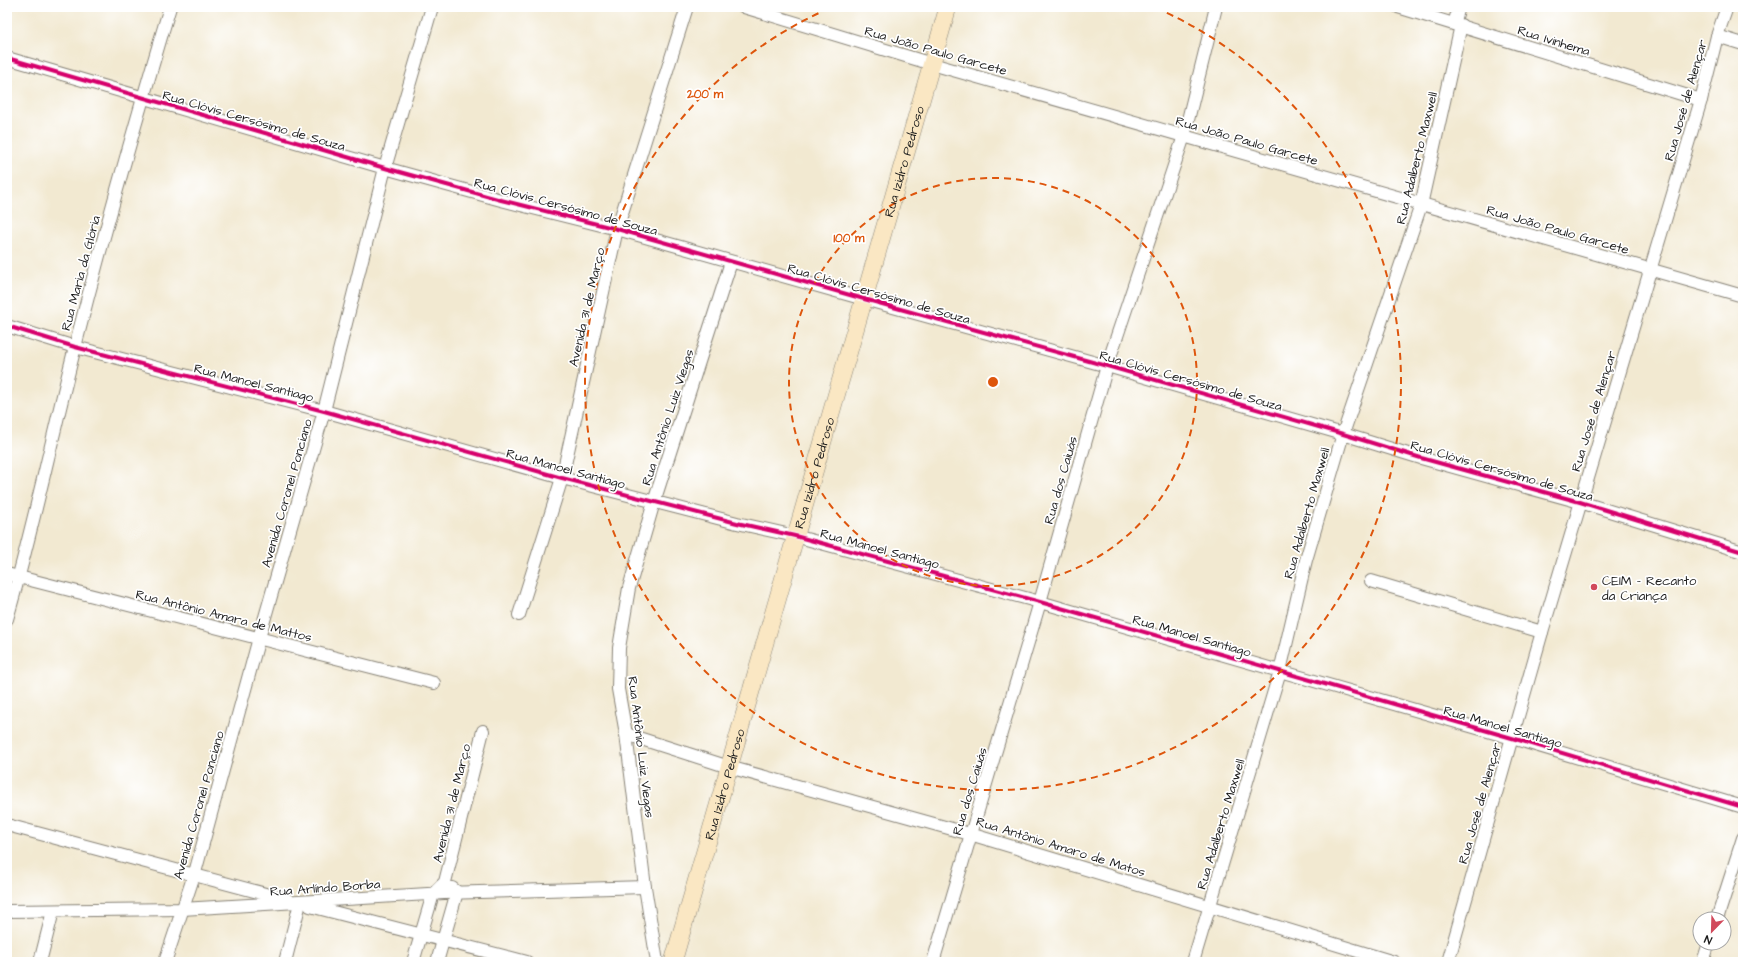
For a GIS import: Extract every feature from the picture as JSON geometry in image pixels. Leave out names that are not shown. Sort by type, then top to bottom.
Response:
[{"type":"street","name":"Rua Maria da Glória","points":[[7,618],[13,576],[142,98],[170,7]]},
{"type":"street","name":"Avenida Coronel Ponciano","points":[[165,962],[194,875],[259,638],[324,411],[385,168],[432,7]]},
{"type":"street","name":"Avenida 31 de Março","points":[[519,615],[562,478],[617,229],[687,7]]},
{"type":"street","name":"Rua João Paulo Garcete","points":[[744,7],[932,64],[1743,296]]},
{"type":"street","name":"Rua Izidro Pedroso","points":[[673,962],[948,7]]},
{"type":"street","name":"Rua dos Caiuás","points":[[933,962],[1040,602],[1107,366],[1184,136],[1216,7]]},
{"type":"street","name":"Rua Ivinhema","points":[[1398,7],[1701,100]]},
{"type":"street","name":"Rua Adalberto Maxwell","points":[[1194,962],[1280,671],[1306,560],[1343,434],[1421,205],[1458,25],[1459,7]]},
{"type":"street","name":"Rua José de Alençar","points":[[1448,962],[1542,632],[1701,100],[1717,36],[1727,7]]},
{"type":"street","points":[[1717,36],[1743,44]]},
{"type":"street","name":"Rua Clóvis Cersósimo de Souza","points":[[7,58],[385,168],[501,200],[617,229],[1107,366],[1421,458],[1580,502],[1743,552]]},
{"type":"street","name":"Rua Antônio Luiz Viegas","points":[[657,962],[645,887],[626,734],[618,689],[619,648],[629,588],[654,502],[732,262]]},
{"type":"street","name":"Rua Manoel Santiago","points":[[7,326],[75,347],[324,411],[562,478],[737,523],[796,536],[1040,602],[1512,738],[1743,807]]},
{"type":"street","name":"Rua Antônio Amara de Mattos","points":[[13,576],[434,683]]},
{"type":"street","points":[[1371,581],[1542,632]]},
{"type":"street","name":"Avenida 31 de Março","points":[[413,962],[433,894],[445,882],[484,731]]},
{"type":"street","name":"Rua Antônio Amaro de Matos","points":[[626,734],[729,767],[970,834],[1394,962]]},
{"type":"street","points":[[7,825],[527,962]]},
{"type":"street","points":[[1720,911],[1743,838]]},
{"type":"street","name":"Avenida 31 de Março","points":[[445,882],[457,892]]},
{"type":"street","name":"Rua Arlíndo Borba","points":[[7,911],[182,909],[300,903],[457,892],[645,887]]},
{"type":"street","points":[[437,962],[457,892]]},
{"type":"street","points":[[285,962],[300,903]]},
{"type":"street","points":[[40,962],[53,911]]},
{"type":"street","points":[[1703,962],[1706,951]]},
{"type":"cycle path","points":[[7,58],[385,168],[501,200],[617,229],[1107,366],[1421,458],[1580,502],[1743,552]]},
{"type":"cycle path","points":[[7,326],[75,347],[324,411],[562,478],[737,523],[795,536],[1040,602],[1512,738],[1743,807]]},
{"type":"place","name":"CEIM - Recanto da Criança","points":[[1594,587]]}]
